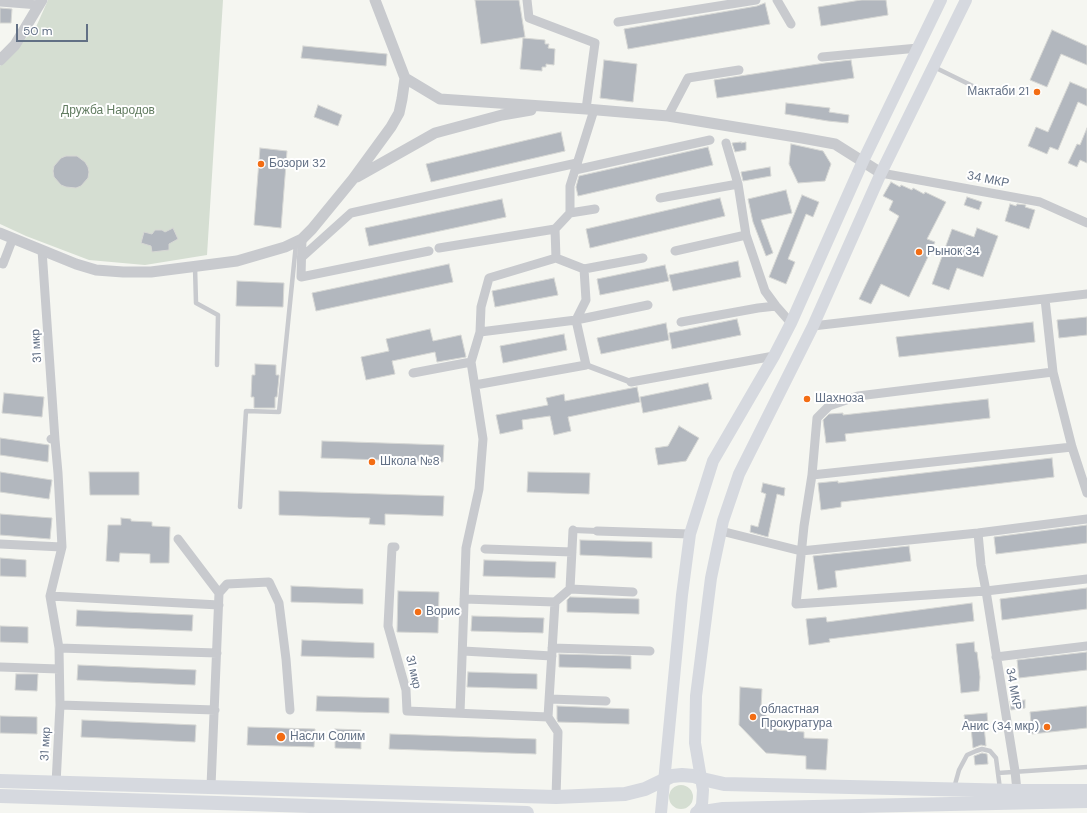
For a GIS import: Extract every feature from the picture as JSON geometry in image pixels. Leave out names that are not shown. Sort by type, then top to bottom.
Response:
[{"type":"highway","points":[[0,781],[56,784],[211,786],[556,797],[625,794],[645,789],[672,776],[682,775],[694,776],[724,784],[1001,791],[1018,797],[1087,801]]},
{"type":"highway","points":[[698,813],[723,809],[1018,797],[1087,791]]},
{"type":"highway","points":[[0,796],[527,813]]},
{"type":"main road","points":[[661,813],[682,595],[690,534],[713,461],[774,356],[791,323],[863,161],[942,0]]},
{"type":"main road","points":[[698,813],[703,796],[702,779],[695,742],[696,696],[711,578],[721,531],[739,474],[813,326],[881,173],[966,0]]},
{"type":"street","points":[[0,233],[96,270],[123,272],[151,272],[237,261],[285,247],[299,240],[312,229],[353,180],[391,127],[399,113],[405,78],[375,0]]},
{"type":"street","points":[[526,0],[530,18],[595,43],[590,109],[570,186],[570,213]]},
{"type":"street","points":[[618,22],[756,0]]},
{"type":"street","points":[[777,0],[791,24]]},
{"type":"street","points":[[0,2],[40,3],[15,45],[0,60]]},
{"type":"street","points":[[822,57],[918,48]]},
{"type":"street","points":[[668,116],[688,78],[739,70]]},
{"type":"street","points":[[405,78],[440,99],[668,116],[834,144],[881,173]]},
{"type":"street","points":[[353,180],[435,133],[502,115],[528,110],[590,109]]},
{"type":"street","points":[[301,258],[351,212],[710,140]]},
{"type":"street","points":[[726,143],[738,184],[746,235],[765,291],[791,323]]},
{"type":"street","name":"34 МКР","points":[[881,173],[1040,202],[1087,223]]},
{"type":"street","points":[[660,198],[738,184]]},
{"type":"street","points":[[439,248],[555,229],[570,213],[594,209]]},
{"type":"street","points":[[555,229],[556,258]]},
{"type":"street","points":[[675,251],[746,235]]},
{"type":"street","points":[[1,266],[13,238]]},
{"type":"street","points":[[299,240],[301,277],[429,251]]},
{"type":"street","name":"31 мкр","points":[[42,250],[53,439],[58,474],[62,547],[50,596],[58,648],[59,669],[60,705],[56,784]]},
{"type":"street","points":[[460,713],[466,548],[479,489],[483,439],[476,385],[471,362],[480,332],[481,307],[489,278],[556,258],[584,269],[643,258]]},
{"type":"street","points":[[584,269],[586,300],[576,320],[586,365]]},
{"type":"street","points":[[813,326],[1087,294]]},
{"type":"street","points":[[1045,299],[1053,372],[1072,446],[1087,493]]},
{"type":"street","points":[[480,332],[576,320],[648,305]]},
{"type":"street","points":[[681,322],[776,306]]},
{"type":"street","points":[[476,385],[586,365],[630,382],[774,356]]},
{"type":"street","points":[[414,373],[471,362]]},
{"type":"street","points":[[1053,372],[858,396],[829,406],[817,418],[812,475],[796,604],[986,591],[1087,579]]},
{"type":"street","points":[[812,475],[1072,446]]},
{"type":"street","points":[[721,531],[802,551],[978,533],[1087,518]]},
{"type":"street","points":[[570,589],[574,530],[690,534]]},
{"type":"street","name":"34 МКР","points":[[978,533],[981,565],[1018,797]]},
{"type":"street","points":[[178,539],[219,593],[211,786]]},
{"type":"street","points":[[0,544],[62,547]]},
{"type":"street","name":"31 мкр","points":[[394,547],[388,626],[406,690],[407,711],[548,717]]},
{"type":"street","points":[[485,549],[572,552]]},
{"type":"street","points":[[219,593],[228,584],[268,582],[279,603],[286,659],[290,710]]},
{"type":"street","points":[[464,599],[555,602],[570,589],[633,592]]},
{"type":"street","points":[[50,596],[219,605]]},
{"type":"street","points":[[555,602],[548,717],[558,732],[556,797]]},
{"type":"street","points":[[996,657],[1087,646]]},
{"type":"street","points":[[58,648],[217,653]]},
{"type":"street","points":[[462,651],[650,651]]},
{"type":"street","points":[[0,667],[59,669]]},
{"type":"street","points":[[550,699],[606,701]]},
{"type":"street","points":[[60,705],[215,710]]},
{"type":"lane","points":[[933,67],[983,91]]},
{"type":"lane","points":[[240,507],[246,411],[279,412],[299,240]]},
{"type":"lane","points":[[195,267],[196,303],[218,314],[217,365]]},
{"type":"lane","points":[[954,790],[959,770],[967,755],[982,749],[990,751],[996,758],[1001,791]]},
{"type":"lane","points":[[998,773],[1087,767]]},
{"type":"lane","points":[[0,776],[326,790]]},
{"type":"green space","name":"Дружба Народов","points":[[48,0],[223,0],[207,255],[145,265],[89,260],[26,236],[0,224],[0,66],[36,27]]},
{"type":"green space","points":[[681,785],[686,786],[692,792],[692,802],[686,808],[681,809],[676,808],[670,802],[669,797],[670,792],[676,786]]},
{"type":"building","points":[[475,0],[519,0],[525,37],[481,44]]},
{"type":"building","points":[[861,0],[886,0],[888,15],[821,26],[818,7]]},
{"type":"building","points":[[765,3],[770,24],[628,49],[624,29],[757,6]]},
{"type":"building","points":[[0,8],[12,9],[11,23],[0,23]]},
{"type":"building","points":[[1052,30],[1087,46],[1087,65],[1061,54],[1047,87],[1030,80]]},
{"type":"building","points":[[523,38],[545,40],[545,44],[549,44],[548,48],[555,49],[554,65],[546,64],[546,67],[542,67],[542,71],[520,69]]},
{"type":"building","points":[[303,46],[387,54],[386,66],[301,58]]},
{"type":"building","points":[[604,60],[637,64],[633,102],[600,98]]},
{"type":"building","points":[[851,60],[854,78],[717,98],[714,80]]},
{"type":"building","points":[[1070,82],[1087,89],[1087,106],[1078,102],[1058,150],[1050,147],[1047,154],[1028,146],[1036,127],[1048,132]]},
{"type":"building","points":[[786,103],[830,108],[829,112],[849,115],[848,123],[785,114]]},
{"type":"building","points":[[318,105],[342,115],[338,126],[314,117]]},
{"type":"building","points":[[1087,128],[1087,163],[1080,160],[1077,167],[1068,163],[1077,144],[1080,145]]},
{"type":"building","points":[[561,132],[565,151],[431,182],[426,164]]},
{"type":"building","points":[[746,142],[746,150],[735,152],[732,143]]},
{"type":"building","points":[[791,144],[823,151],[831,164],[825,181],[798,183],[789,164]]},
{"type":"building","points":[[708,147],[713,165],[578,196],[576,187],[579,176]]},
{"type":"building","points":[[260,148],[287,151],[281,228],[254,225]]},
{"type":"building","points":[[66,156],[77,156],[85,162],[88,167],[88,178],[81,186],[76,188],[66,187],[61,185],[54,177],[54,166],[61,158]]},
{"type":"building","points":[[770,167],[771,176],[743,181],[741,172]]},
{"type":"building","points":[[891,182],[900,187],[901,185],[912,190],[913,188],[924,194],[925,192],[946,202],[927,239],[935,242],[909,297],[881,284],[871,304],[859,299],[899,216],[889,210],[893,201],[883,196]]},
{"type":"building","points":[[786,190],[792,213],[761,220],[773,253],[766,256],[753,222],[748,199]]},
{"type":"building","points":[[802,195],[819,202],[813,217],[806,214],[788,259],[795,262],[786,284],[769,277]]},
{"type":"building","points":[[967,197],[982,202],[979,210],[964,205]]},
{"type":"building","points":[[720,198],[725,216],[590,248],[586,229]]},
{"type":"building","points":[[502,199],[506,217],[369,246],[365,228]]},
{"type":"building","points":[[1010,204],[1016,206],[1017,204],[1026,205],[1025,207],[1035,210],[1029,229],[1005,221]]},
{"type":"building","points":[[173,228],[178,239],[169,244],[169,250],[152,252],[151,246],[141,243],[144,232],[152,234],[155,230],[162,230],[165,232]]},
{"type":"building","points":[[977,228],[998,236],[983,277],[957,268],[949,290],[932,284],[952,229],[974,237]]},
{"type":"building","points":[[738,261],[741,277],[673,291],[669,275]]},
{"type":"building","points":[[449,264],[453,282],[316,311],[312,293]]},
{"type":"building","points":[[665,265],[669,281],[600,295],[597,279]]},
{"type":"building","points":[[554,278],[558,295],[495,307],[492,291]]},
{"type":"building","points":[[237,281],[284,283],[283,307],[236,306]]},
{"type":"building","points":[[1087,317],[1087,335],[1059,338],[1057,320]]},
{"type":"building","points":[[737,319],[741,335],[672,349],[669,333]]},
{"type":"building","points":[[1033,322],[1035,342],[899,357],[896,337]]},
{"type":"building","points":[[666,323],[669,340],[601,354],[597,338]]},
{"type":"building","points":[[430,329],[433,341],[461,335],[466,357],[437,362],[435,352],[392,361],[395,374],[366,380],[361,357],[389,351],[386,339]]},
{"type":"building","points":[[564,334],[567,350],[503,363],[500,346]]},
{"type":"building","points":[[255,364],[276,365],[276,375],[279,375],[279,377],[277,397],[275,397],[275,408],[254,408],[254,397],[251,397],[252,375],[255,375]]},
{"type":"building","points":[[708,383],[712,399],[643,413],[640,397]]},
{"type":"building","points":[[637,387],[640,402],[568,417],[571,431],[554,435],[550,416],[522,420],[523,429],[500,434],[496,415],[548,405],[546,398],[564,394],[565,401]]},
{"type":"building","points":[[4,393],[44,397],[42,417],[2,413]]},
{"type":"building","points":[[988,399],[990,418],[845,434],[846,441],[826,443],[823,420],[829,414],[843,413],[843,415]]},
{"type":"building","points":[[679,426],[699,438],[686,461],[658,465],[655,448],[668,446]]},
{"type":"building","points":[[0,438],[49,445],[48,462],[0,455]]},
{"type":"building","points":[[322,441],[444,445],[443,462],[321,458]]},
{"type":"building","points":[[1052,458],[1054,477],[841,502],[841,507],[821,510],[818,483],[838,481],[838,483]]},
{"type":"building","points":[[0,472],[52,480],[49,499],[0,492]]},
{"type":"building","points":[[89,472],[139,472],[139,495],[90,495]]},
{"type":"building","points":[[528,472],[590,473],[589,494],[527,492]]},
{"type":"building","points":[[763,483],[785,488],[784,496],[777,494],[768,537],[750,532],[751,525],[758,527],[766,494],[761,492]]},
{"type":"building","points":[[279,491],[444,496],[443,516],[385,514],[385,525],[369,524],[370,518],[279,515]]},
{"type":"building","points":[[0,514],[52,518],[50,539],[0,535]]},
{"type":"building","points":[[121,518],[131,519],[131,521],[152,522],[152,526],[170,527],[169,563],[150,563],[150,554],[120,553],[119,562],[106,561],[108,525],[121,525]]},
{"type":"building","points":[[1087,525],[1087,543],[996,554],[994,537]]},
{"type":"building","points":[[580,540],[652,542],[652,558],[580,555]]},
{"type":"building","points":[[909,546],[911,561],[835,571],[837,587],[818,590],[813,556]]},
{"type":"building","points":[[0,558],[26,560],[26,577],[0,576]]},
{"type":"building","points":[[484,560],[556,562],[555,578],[483,576]]},
{"type":"building","points":[[291,586],[363,589],[363,604],[291,602]]},
{"type":"building","points":[[1087,588],[1087,609],[1002,620],[1000,599]]},
{"type":"building","name":"Ворис","points":[[398,591],[439,592],[438,633],[397,632]]},
{"type":"building","points":[[570,597],[639,599],[639,614],[567,612],[567,600]]},
{"type":"building","points":[[972,603],[974,621],[829,639],[830,642],[809,645],[806,619],[826,617],[827,622]]},
{"type":"building","points":[[77,610],[193,615],[192,631],[76,626]]},
{"type":"building","points":[[472,616],[544,618],[543,633],[471,631]]},
{"type":"building","points":[[0,626],[28,627],[28,643],[0,642]]},
{"type":"building","points":[[302,640],[374,643],[374,658],[301,656]]},
{"type":"building","points":[[974,642],[975,652],[977,652],[980,677],[979,691],[961,693],[956,644]]},
{"type":"building","points":[[1087,652],[1087,670],[1019,678],[1017,660]]},
{"type":"building","points":[[559,654],[631,656],[631,669],[559,667]]},
{"type":"building","points":[[78,665],[196,670],[195,685],[77,680]]},
{"type":"building","points":[[468,672],[537,674],[537,689],[467,687]]},
{"type":"building","points":[[16,674],[38,674],[37,691],[15,690]]},
{"type":"building","name":"областная Прокуратура","points":[[740,687],[762,689],[761,709],[777,730],[804,732],[804,738],[828,739],[826,770],[806,769],[806,756],[766,753],[739,725]]},
{"type":"building","points":[[317,696],[389,698],[389,713],[316,711]]},
{"type":"building","points":[[1025,700],[1025,708],[1011,710],[1010,701]]},
{"type":"building","points":[[557,706],[629,709],[629,724],[558,722]]},
{"type":"building","points":[[1087,706],[1087,728],[1032,734],[1030,712]]},
{"type":"building","points":[[987,713],[988,726],[984,726],[986,746],[981,745],[973,748],[971,727],[966,728],[964,715]]},
{"type":"building","points":[[0,716],[37,717],[37,734],[0,733]]},
{"type":"building","points":[[82,720],[196,725],[195,742],[81,737]]},
{"type":"building","points":[[248,727],[315,729],[314,747],[247,745]]},
{"type":"building","points":[[335,729],[361,730],[361,749],[335,748]]},
{"type":"building","points":[[390,734],[536,739],[536,754],[389,749]]},
{"type":"building","points":[[982,753],[987,754],[988,764],[975,765],[974,756]]},
{"type":"place","name":"Мактаби 21","points":[[1037,92]]},
{"type":"place","name":"Бозори 32","points":[[261,164]]},
{"type":"place","name":"Рынок 34","points":[[919,252]]},
{"type":"place","name":"Шахноза","points":[[807,399]]},
{"type":"place","name":"Школа №8","points":[[372,462]]},
{"type":"place","name":"Ворис","points":[[418,612]]},
{"type":"place","name":"областная Прокуратура","points":[[753,717]]},
{"type":"place","name":"Анис (34 мкр)","points":[[1047,727]]},
{"type":"place","name":"Насли Солим","points":[[281,737]]}]
